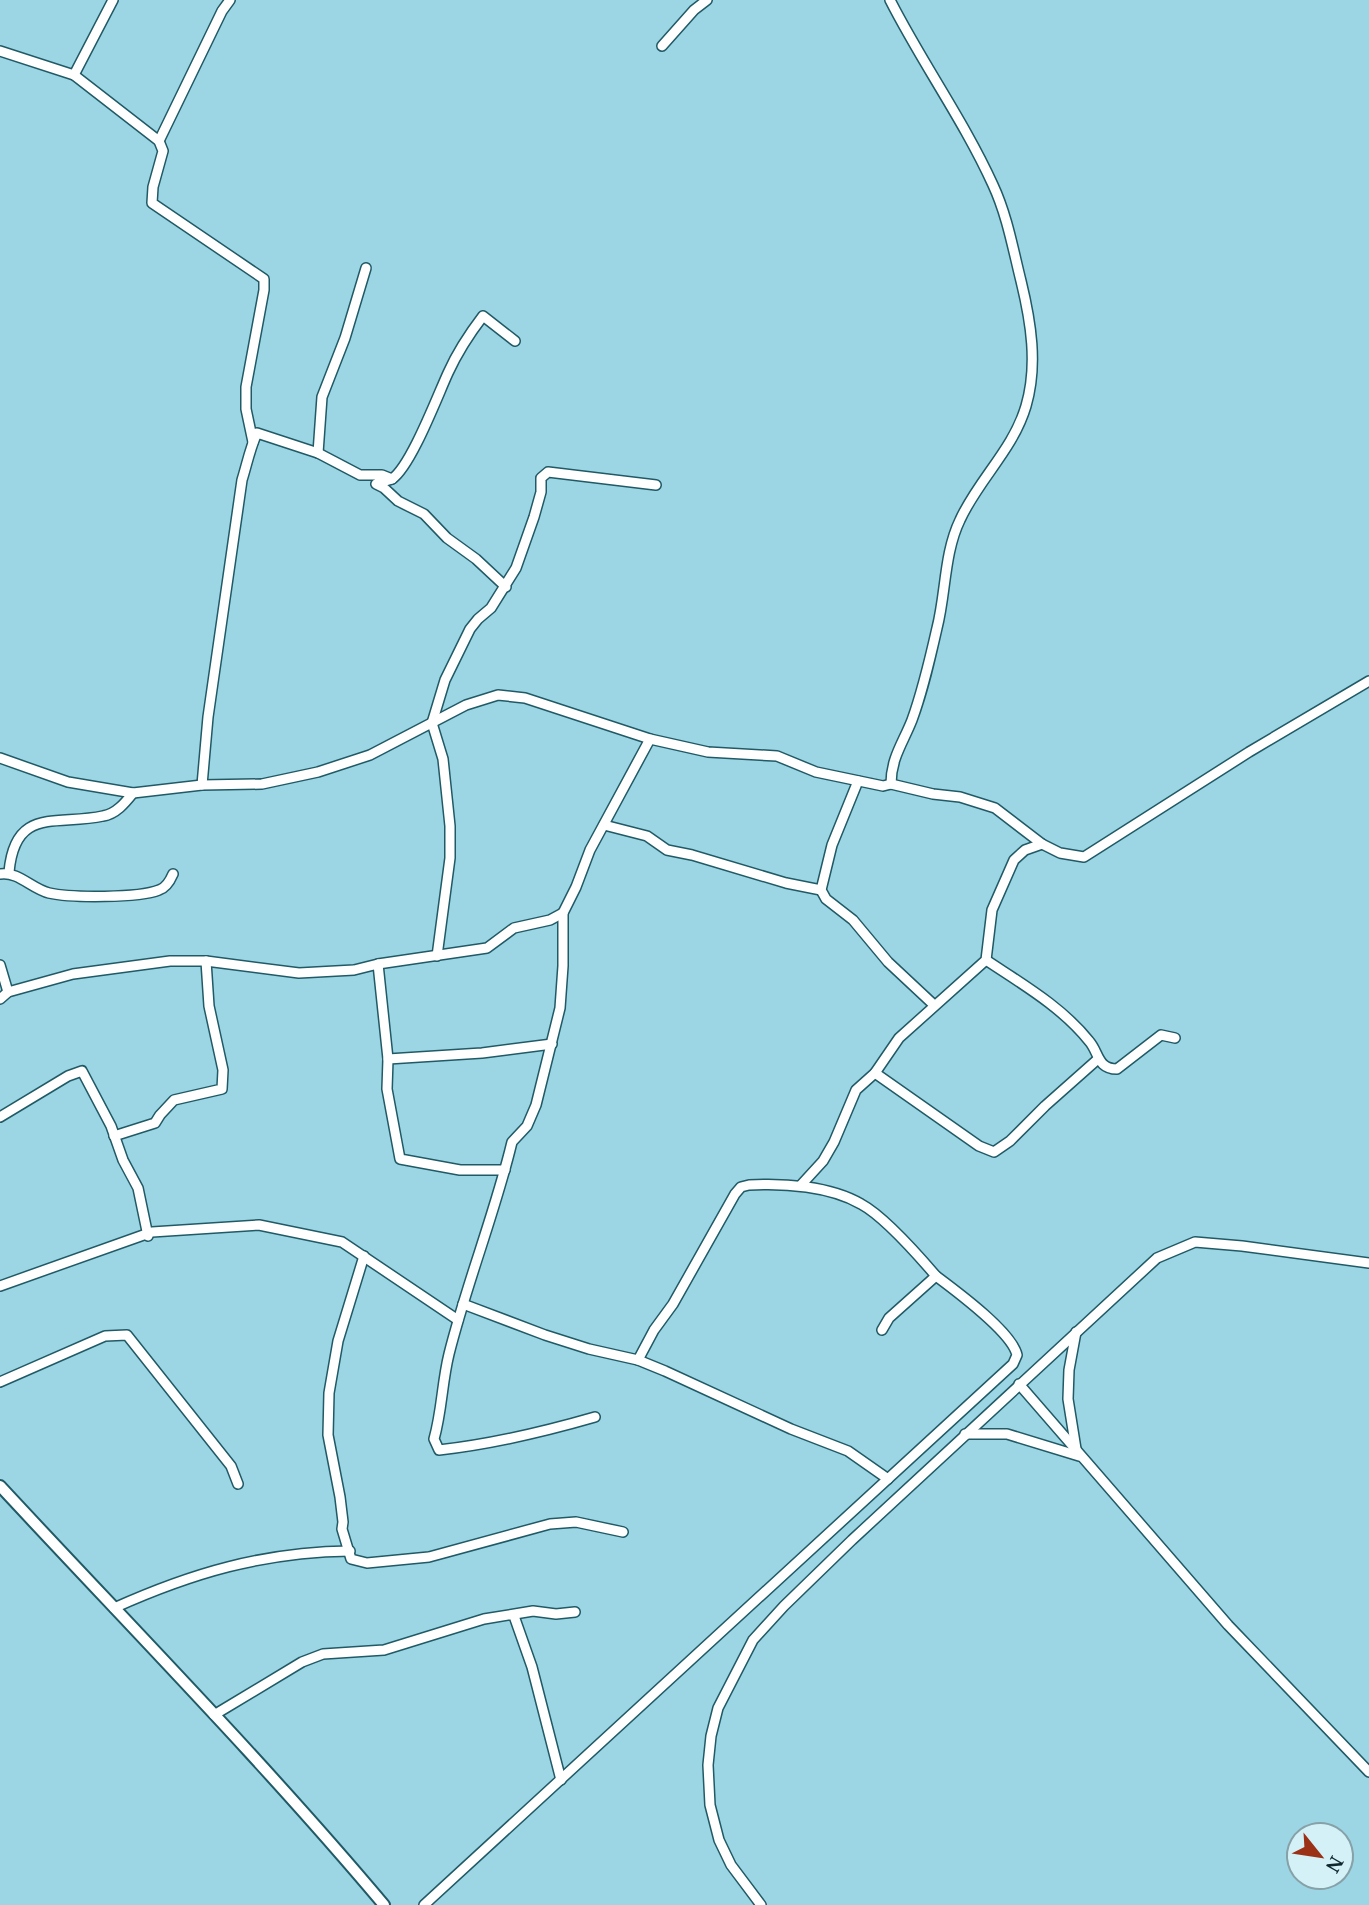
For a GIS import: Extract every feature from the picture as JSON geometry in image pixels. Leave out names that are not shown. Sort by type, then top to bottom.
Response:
[{"type":"street","points":[[74,75],[113,0]]},
{"type":"street","points":[[159,141],[222,11],[230,0]]},
{"type":"street","points":[[662,46],[694,10],[707,0]]},
{"type":"street","points":[[890,0],[994,186],[1029,312],[1032,341],[1032,373],[1026,405],[1018,426],[1004,453],[972,498],[951,543],[938,626],[912,720],[891,766],[891,784]]},
{"type":"street","points":[[0,51],[74,75],[159,141],[163,151],[153,187],[152,203],[264,279],[246,387],[246,409],[253,442]]},
{"type":"street","points":[[318,453],[322,397],[345,338],[366,268]]},
{"type":"street","points":[[506,587],[476,559],[447,538],[424,514],[398,501],[376,484],[392,480],[398,475],[421,435],[448,372],[483,316],[515,341]]},
{"type":"street","points":[[202,785],[208,717],[242,480],[257,433],[318,453],[360,475],[382,475],[392,480]]},
{"type":"street","points":[[437,956],[450,858],[450,826],[443,759],[432,723],[445,680],[470,629],[491,608],[516,568],[541,492],[541,478],[548,472],[656,485]]},
{"type":"street","points":[[0,758],[68,782],[132,793],[202,785],[262,784],[318,772],[370,755],[466,705],[498,695],[525,698],[650,739],[708,752],[777,756],[816,772],[883,786],[891,784],[960,797],[995,808],[1042,844],[1060,853],[1084,857],[1249,752],[1369,681]]},
{"type":"street","points":[[595,1418],[532,1435],[439,1450],[434,1439],[439,1423],[448,1357],[458,1320],[512,1142],[527,1126],[536,1105],[552,1044],[560,1008],[564,966],[564,914],[590,850],[650,739]]},
{"type":"street","points":[[858,781],[832,845],[821,890],[826,899],[853,920],[888,962],[934,1005]]},
{"type":"street","points":[[132,793],[120,807],[105,816],[36,823],[24,831],[5,873],[49,893],[108,897],[160,890],[169,883],[173,874]]},
{"type":"street","points":[[604,825],[647,836],[667,850],[821,890]]},
{"type":"street","points":[[801,1185],[814,1172],[834,1142],[856,1090],[875,1073],[899,1038],[986,960],[992,910],[1010,867],[1025,850],[1042,844]]},
{"type":"street","points":[[0,999],[8,992],[73,974],[170,961],[206,961],[299,973],[354,970],[487,948],[514,928],[564,914]]},
{"type":"street","points":[[986,960],[1035,992],[1076,1026],[1092,1043],[1098,1059],[1110,1069],[1117,1069],[1161,1035],[1175,1038]]},
{"type":"street","points":[[114,1136],[155,1123],[174,1100],[222,1089],[223,1070],[209,1006],[206,961]]},
{"type":"street","points":[[378,964],[388,1059],[387,1089],[400,1158],[460,1170],[505,1170]]},
{"type":"street","points":[[0,965],[8,992]]},
{"type":"street","points":[[388,1059],[482,1053],[552,1044]]},
{"type":"street","points":[[875,1073],[971,1140],[994,1152],[1010,1141],[1098,1059]]},
{"type":"street","points":[[0,1117],[68,1076],[82,1071],[138,1188],[148,1236]]},
{"type":"street","points":[[424,1905],[1013,1364],[1017,1355],[1012,1343],[975,1307],[936,1276],[904,1241],[863,1204],[801,1185],[749,1185],[735,1194],[638,1360]]},
{"type":"street","points":[[0,1286],[148,1236],[152,1232],[259,1225],[342,1242],[458,1320]]},
{"type":"street","points":[[761,1905],[731,1865],[719,1840],[710,1805],[708,1765],[711,1735],[718,1708],[753,1640],[832,1559],[1157,1258],[1195,1242],[1369,1263]]},
{"type":"street","points":[[364,1256],[352,1302],[338,1340],[329,1393],[328,1435],[340,1497],[342,1530],[351,1559],[367,1563],[429,1558],[550,1524],[576,1522],[623,1532]]},
{"type":"street","points":[[882,1330],[889,1318],[936,1276]]},
{"type":"street","points":[[463,1304],[589,1349],[638,1360],[790,1429],[848,1451],[888,1479]]},
{"type":"street","points":[[1076,1332],[1069,1370],[1068,1399],[1079,1454]]},
{"type":"street","points":[[0,1382],[105,1336],[127,1335],[230,1466],[238,1484]]},
{"type":"street","points":[[1019,1384],[1228,1625],[1369,1772]]},
{"type":"street","points":[[965,1434],[1015,1435],[1079,1454]]},
{"type":"street","points":[[0,1486],[179,1675],[332,1843],[384,1905]]},
{"type":"street","points":[[114,1608],[166,1585],[253,1560],[350,1551]]},
{"type":"street","points":[[214,1715],[302,1662],[323,1654],[384,1650],[484,1619],[533,1611],[556,1614],[575,1612]]},
{"type":"street","points":[[514,1616],[532,1667],[561,1780]]}]
